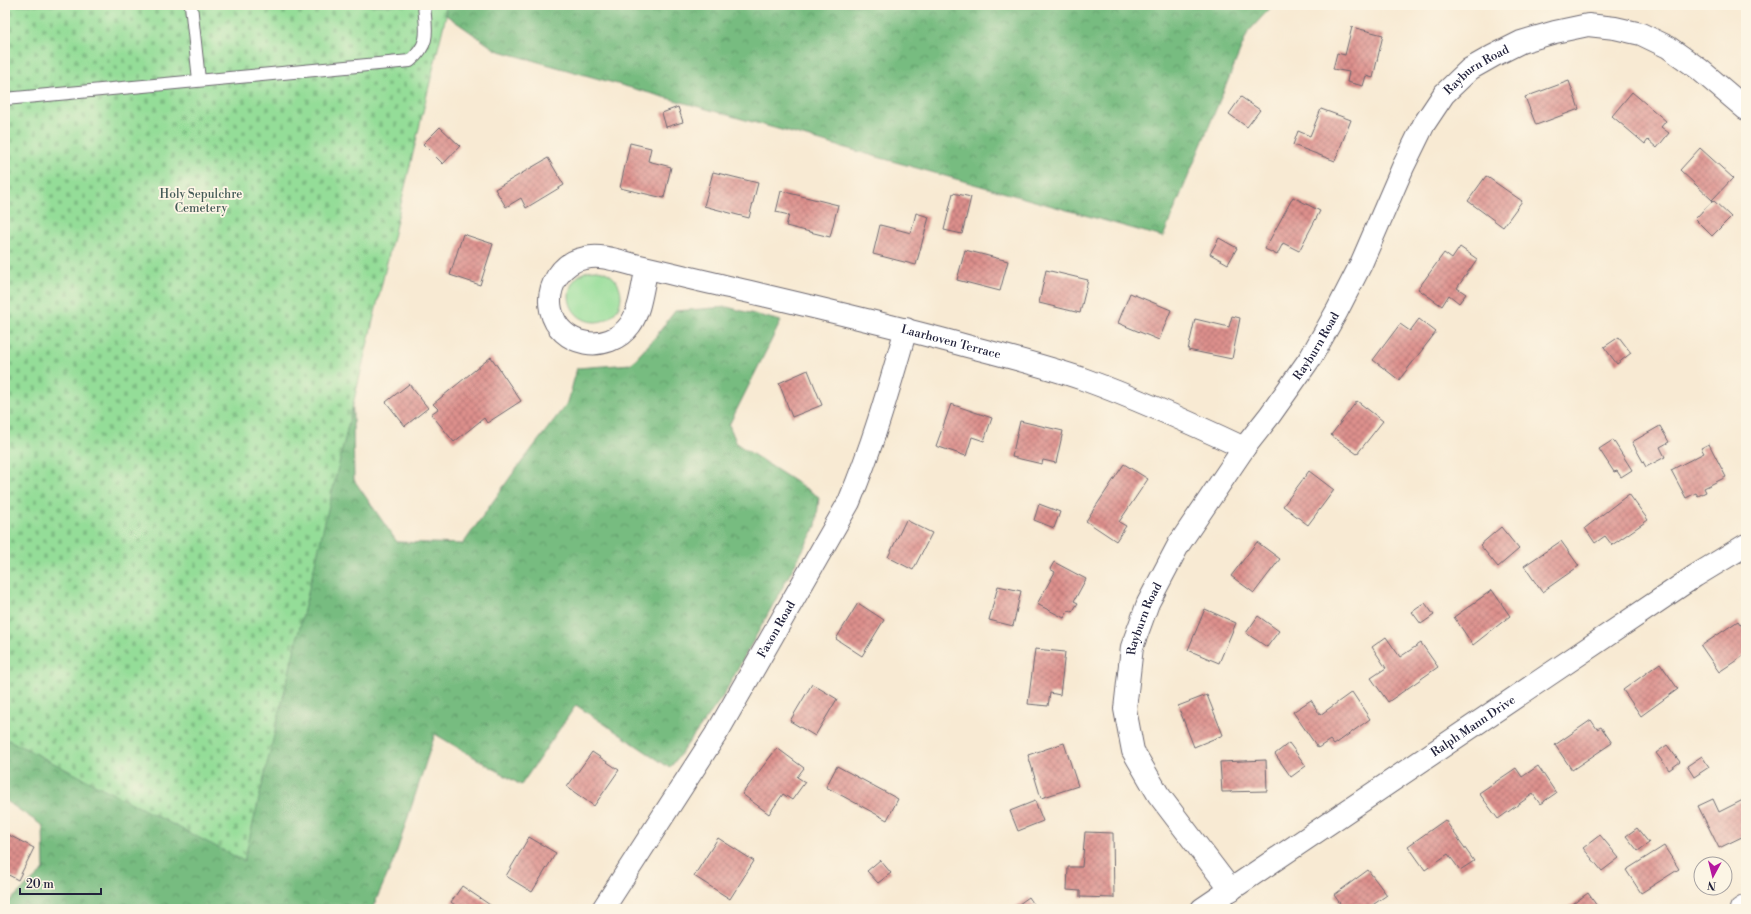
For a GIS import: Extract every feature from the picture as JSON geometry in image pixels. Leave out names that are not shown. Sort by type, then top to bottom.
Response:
[{"type":"street","name":"Rayburn Road","points":[[1231,890],[1158,794],[1133,751],[1125,709],[1132,647],[1148,603],[1179,544],[1244,448],[1270,415],[1311,357],[1337,311],[1361,264],[1403,167],[1424,124],[1444,94],[1470,69],[1521,42],[1555,32],[1588,25],[1615,28],[1641,34],[1668,47],[1698,69],[1746,109]]},
{"type":"street","name":"Laarhoven Terrace","points":[[647,268],[635,316],[627,329],[615,339],[608,342],[593,344],[578,341],[564,333],[554,320],[550,305],[551,289],[558,275],[570,263],[593,257],[647,268],[906,329],[1008,356],[1081,378],[1152,405],[1244,448]]},
{"type":"street","name":"Faxon Road","points":[[603,909],[718,731],[849,502],[866,461],[884,409],[906,329]]},
{"type":"street","name":"Ralph Mann Drive","points":[[1202,909],[1689,580],[1746,545]]},
{"type":"street","points":[[1741,909],[1746,906]]},
{"type":"lane","points":[[191,5],[199,80]]},
{"type":"lane","points":[[5,98],[410,62],[420,53],[425,42],[426,29],[424,5]]},
{"type":"green space","name":"Holy Sepulchre Cemetery","points":[[5,5],[445,5],[446,15],[244,861],[5,738]]},
{"type":"green space","points":[[445,5],[1273,5],[1248,32],[1163,237],[496,50],[446,15]]},
{"type":"green space","points":[[5,124],[352,366],[354,480],[397,542],[463,544],[511,476],[568,402],[577,368],[631,364],[653,340],[675,311],[727,307],[781,321],[729,425],[737,444],[819,497],[816,526],[723,696],[670,768],[576,705],[521,785],[435,734],[394,860],[372,909],[5,909],[5,905],[44,870],[43,826],[5,800]]},
{"type":"green space","points":[[595,270],[605,272],[613,278],[619,286],[621,296],[619,306],[613,314],[605,320],[595,322],[585,320],[577,314],[571,306],[569,296],[571,286],[577,278],[585,272]]},
{"type":"building","points":[[1352,27],[1383,35],[1373,78],[1366,76],[1363,86],[1347,82],[1349,72],[1333,69],[1337,53],[1345,55]]},
{"type":"building","points":[[1569,81],[1579,109],[1536,125],[1525,97]]},
{"type":"building","points":[[1632,92],[1666,121],[1661,127],[1669,133],[1657,148],[1648,140],[1645,144],[1612,116]]},
{"type":"building","points":[[1241,97],[1260,110],[1247,127],[1229,114]]},
{"type":"building","points":[[678,107],[683,122],[666,127],[662,113]]},
{"type":"building","points":[[1321,109],[1351,120],[1335,161],[1293,145],[1298,131],[1310,136]]},
{"type":"building","points":[[440,127],[460,146],[443,164],[423,144]]},
{"type":"building","points":[[630,143],[651,148],[648,161],[671,167],[664,198],[620,188]]},
{"type":"building","points":[[1700,148],[1733,178],[1712,200],[1680,170]]},
{"type":"building","points":[[548,158],[564,185],[526,208],[521,198],[506,207],[495,189]]},
{"type":"building","points":[[713,172],[758,183],[749,218],[704,206]]},
{"type":"building","points":[[1486,176],[1522,201],[1503,227],[1468,201]]},
{"type":"building","points":[[781,191],[838,205],[830,237],[786,226],[789,215],[776,212]]},
{"type":"building","points":[[953,193],[971,197],[962,234],[944,230]]},
{"type":"building","points":[[1293,197],[1320,211],[1299,251],[1283,243],[1277,255],[1265,249]]},
{"type":"building","points":[[1713,200],[1731,217],[1712,236],[1695,219]]},
{"type":"building","points":[[916,213],[929,217],[916,265],[873,254],[880,225],[911,233]]},
{"type":"building","points":[[463,234],[493,244],[480,285],[450,275]]},
{"type":"building","points":[[1219,238],[1237,248],[1228,264],[1210,254]]},
{"type":"building","points":[[1460,247],[1477,259],[1457,288],[1466,294],[1459,303],[1449,295],[1442,306],[1418,289],[1444,253],[1452,259]]},
{"type":"building","points":[[965,250],[1008,261],[1000,291],[957,280]]},
{"type":"building","points":[[1046,270],[1088,280],[1080,313],[1039,303]]},
{"type":"building","points":[[1130,293],[1171,310],[1159,340],[1118,323]]},
{"type":"building","points":[[1232,316],[1240,318],[1232,359],[1188,350],[1195,319],[1229,327]]},
{"type":"building","points":[[1419,319],[1436,332],[1399,380],[1373,360],[1400,324],[1410,331]]},
{"type":"building","points":[[1619,337],[1631,353],[1617,364],[1604,347]]},
{"type":"building","points":[[491,357],[521,401],[487,423],[484,418],[454,442],[431,414],[438,409],[433,404]]},
{"type":"building","points":[[808,370],[822,405],[792,417],[779,383]]},
{"type":"building","points":[[409,384],[428,408],[405,426],[386,402]]},
{"type":"building","points":[[1357,401],[1383,421],[1357,454],[1331,435]]},
{"type":"building","points":[[951,404],[992,418],[984,441],[972,437],[966,456],[936,446]]},
{"type":"building","points":[[1020,421],[1063,431],[1056,463],[1043,460],[1042,464],[1012,457]]},
{"type":"building","points":[[1660,426],[1669,442],[1660,447],[1665,457],[1646,467],[1632,442]]},
{"type":"building","points":[[1613,440],[1632,470],[1621,477],[1617,471],[1614,472],[1599,449]]},
{"type":"building","points":[[1709,444],[1726,477],[1704,488],[1706,492],[1698,496],[1696,493],[1686,498],[1671,470],[1704,453],[1701,448]]},
{"type":"building","points":[[1124,464],[1148,479],[1119,522],[1126,526],[1116,541],[1086,521]]},
{"type":"building","points":[[1309,471],[1334,490],[1308,525],[1283,506]]},
{"type":"building","points":[[1629,494],[1648,520],[1612,545],[1605,536],[1595,543],[1585,528]]},
{"type":"building","points":[[1039,504],[1060,512],[1054,528],[1034,520]]},
{"type":"building","points":[[906,520],[932,533],[913,570],[888,557]]},
{"type":"building","points":[[1501,527],[1519,549],[1498,567],[1480,545]]},
{"type":"building","points":[[1561,541],[1579,566],[1542,592],[1524,566]]},
{"type":"building","points":[[1257,542],[1280,559],[1254,593],[1231,576]]},
{"type":"building","points":[[1054,562],[1086,579],[1074,601],[1078,603],[1072,612],[1069,610],[1064,618],[1037,604],[1055,572],[1050,569]]},
{"type":"building","points":[[998,586],[1021,591],[1013,626],[989,620]]},
{"type":"building","points":[[1492,590],[1510,616],[1473,645],[1454,617]]},
{"type":"building","points":[[858,603],[884,620],[862,656],[836,639]]},
{"type":"building","points":[[1425,603],[1434,615],[1421,624],[1412,612]]},
{"type":"building","points":[[1205,609],[1236,623],[1219,663],[1188,650]]},
{"type":"building","points":[[1258,616],[1279,631],[1267,647],[1246,633]]},
{"type":"building","points":[[1738,621],[1746,632],[1746,654],[1719,672],[1701,646]]},
{"type":"building","points":[[1386,637],[1400,657],[1421,643],[1438,667],[1388,702],[1371,678],[1386,668],[1372,647]]},
{"type":"building","points":[[1035,649],[1065,652],[1060,695],[1050,693],[1048,706],[1028,704]]},
{"type":"building","points":[[1660,663],[1678,689],[1641,716],[1623,690]]},
{"type":"building","points":[[812,684],[837,699],[815,736],[790,721]]},
{"type":"building","points":[[1352,692],[1370,719],[1334,745],[1330,740],[1318,748],[1293,712],[1311,700],[1320,715]]},
{"type":"building","points":[[1207,695],[1223,735],[1194,747],[1178,706]]},
{"type":"building","points":[[1591,720],[1597,729],[1601,727],[1612,743],[1572,770],[1555,745]]},
{"type":"building","points":[[1064,743],[1078,786],[1041,798],[1028,755]]},
{"type":"building","points":[[1289,743],[1306,766],[1291,777],[1275,754]]},
{"type":"building","points":[[1667,745],[1680,762],[1669,770],[1656,753]]},
{"type":"building","points":[[777,748],[804,768],[797,777],[805,782],[792,800],[783,794],[769,814],[742,794]]},
{"type":"building","points":[[592,752],[619,770],[594,806],[567,787]]},
{"type":"building","points":[[1702,756],[1709,767],[1694,777],[1687,766]]},
{"type":"building","points":[[1266,760],[1267,791],[1222,792],[1220,762]]},
{"type":"building","points":[[837,766],[898,799],[887,820],[826,787]]},
{"type":"building","points":[[1538,766],[1556,793],[1540,804],[1533,794],[1498,819],[1479,793],[1516,768],[1522,777]]},
{"type":"building","points":[[1713,799],[1719,812],[1743,800],[1746,806],[1746,835],[1719,848],[1698,806]]},
{"type":"building","points":[[1035,801],[1043,821],[1018,831],[1010,811]]},
{"type":"building","points":[[1445,820],[1474,861],[1460,870],[1448,854],[1425,870],[1408,846]]},
{"type":"building","points":[[1637,828],[1649,843],[1638,851],[1626,836]]},
{"type":"building","points":[[1085,832],[1113,833],[1114,898],[1080,897],[1080,891],[1067,890],[1068,867],[1082,867]]},
{"type":"building","points":[[5,833],[34,848],[18,880],[5,873]]},
{"type":"building","points":[[1600,835],[1619,858],[1602,871],[1583,848]]},
{"type":"building","points":[[529,837],[556,853],[532,892],[506,876]]},
{"type":"building","points":[[718,838],[754,861],[730,899],[694,876]]},
{"type":"building","points":[[1664,846],[1679,869],[1641,893],[1626,870]]},
{"type":"building","points":[[880,860],[891,873],[878,883],[867,871]]},
{"type":"building","points":[[1368,870],[1387,895],[1367,909],[1344,909],[1334,895]]},
{"type":"building","points":[[462,886],[496,909],[460,909],[451,902]]},
{"type":"building","points":[[1588,893],[1599,909],[1566,909]]},
{"type":"building","points":[[1029,897],[1037,909],[1012,909]]}]
